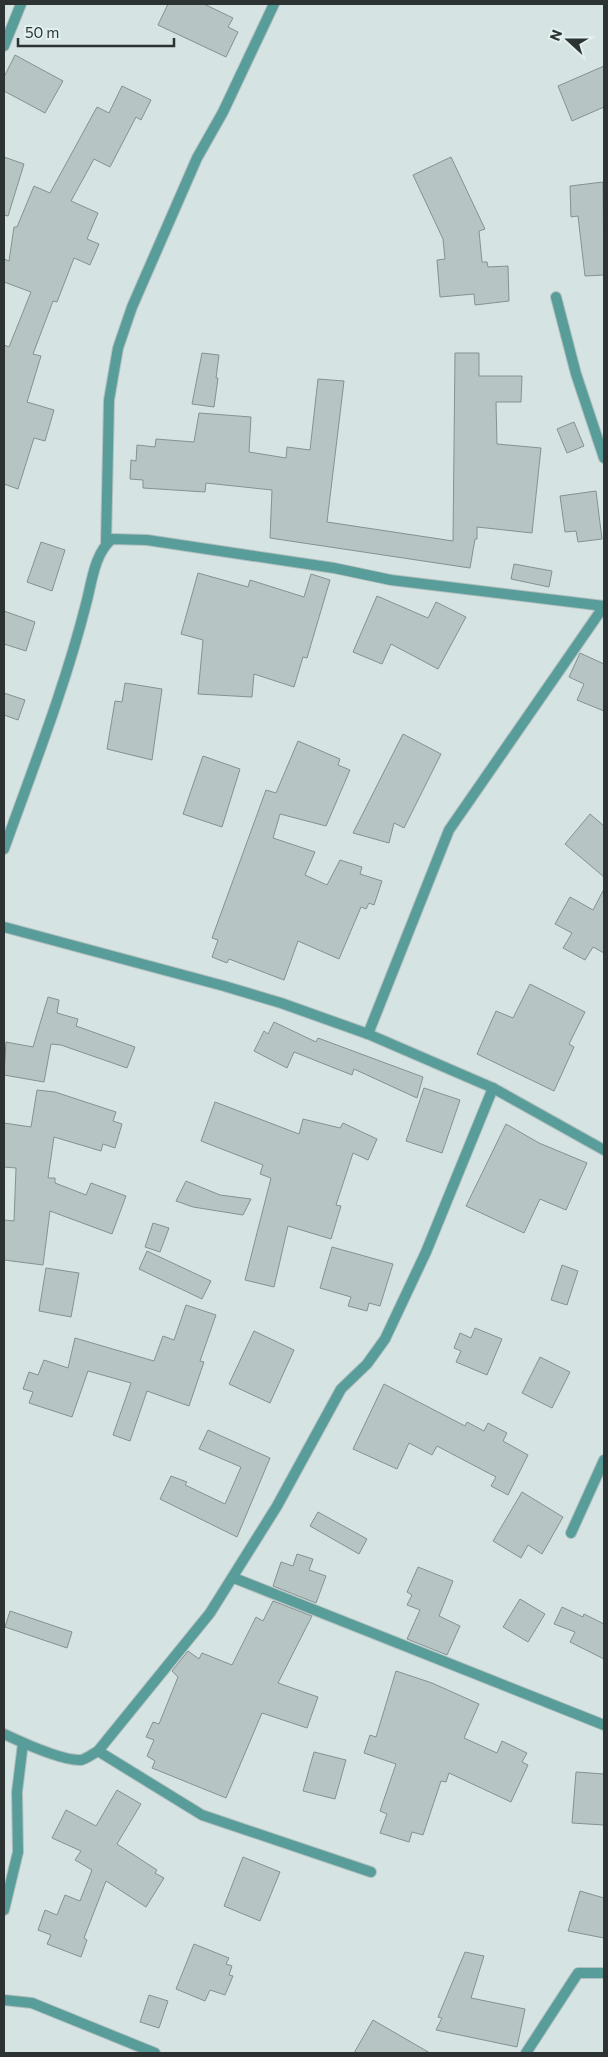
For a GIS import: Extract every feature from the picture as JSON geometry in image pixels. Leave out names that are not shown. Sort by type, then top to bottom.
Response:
[{"type":"street","points":[[4,46],[21,4]]},
{"type":"street","points":[[4,849],[78,637],[95,569],[106,544],[109,400],[118,348],[132,307],[197,158],[223,112],[274,4]]},
{"type":"street","points":[[556,297],[576,374],[604,458]]},
{"type":"street","points":[[106,544],[112,539],[147,540],[334,568],[391,580],[604,606],[449,830],[368,1034]]},
{"type":"street","points":[[4,927],[224,986],[281,1003],[368,1034],[493,1088],[604,1150]]},
{"type":"street","points":[[4,1734],[23,1743],[82,1760],[98,1751],[210,1613],[234,1578],[277,1506],[341,1389],[367,1364],[385,1339],[426,1252],[493,1088]]},
{"type":"street","points":[[572,1534],[604,1460]]},
{"type":"street","points":[[234,1578],[604,1725]]},
{"type":"street","points":[[4,1910],[18,1852],[17,1792],[23,1743]]},
{"type":"street","points":[[98,1751],[202,1815],[370,1872]]},
{"type":"street","points":[[526,2053],[578,1973],[604,1972]]},
{"type":"street","points":[[4,2000],[32,2003],[155,2053]]},
{"type":"building","points":[[168,4],[204,4],[233,18],[228,27],[238,32],[226,57],[158,25]]},
{"type":"building","points":[[15,55],[63,81],[45,113],[4,91],[4,77]]},
{"type":"building","points":[[604,66],[604,107],[572,121],[558,86]]},
{"type":"building","points":[[122,86],[151,100],[141,120],[136,117],[110,167],[94,159],[71,201],[98,213],[87,239],[99,244],[90,265],[74,258],[57,302],[53,301],[33,354],[41,356],[27,402],[54,410],[45,441],[34,438],[18,489],[4,484],[4,345],[9,347],[31,292],[4,282],[4,259],[9,261],[14,227],[17,227],[34,186],[50,193],[97,107],[109,113]]},
{"type":"building","points":[[4,157],[24,164],[8,216],[4,215]]},
{"type":"building","points":[[451,157],[485,229],[479,231],[482,262],[487,262],[488,267],[508,266],[509,301],[475,305],[474,294],[440,297],[437,260],[445,259],[443,239],[413,175]]},
{"type":"building","points":[[603,182],[604,275],[585,276],[578,216],[571,217],[570,186]]},
{"type":"building","points":[[202,353],[219,355],[214,407],[192,404]]},
{"type":"building","points":[[455,353],[479,353],[479,376],[522,376],[521,402],[496,402],[497,444],[541,448],[532,533],[477,527],[477,539],[475,539],[470,568],[270,538],[272,490],[206,483],[205,492],[143,488],[143,480],[130,479],[131,460],[136,461],[137,445],[155,447],[156,439],[194,442],[199,413],[251,417],[249,452],[286,458],[287,447],[310,450],[318,379],[344,381],[327,522],[453,541]]},
{"type":"building","points":[[574,422],[584,446],[567,453],[557,429]]},
{"type":"building","points":[[596,491],[602,539],[578,542],[576,531],[565,532],[560,496]]},
{"type":"building","points":[[41,542],[65,550],[52,591],[27,582]]},
{"type":"building","points":[[514,564],[552,571],[549,587],[511,579]]},
{"type":"building","points":[[198,573],[248,587],[250,580],[304,597],[311,574],[330,580],[307,658],[303,657],[294,687],[254,674],[252,697],[198,694],[203,640],[181,634]]},
{"type":"building","points":[[377,596],[428,618],[436,602],[466,617],[438,669],[391,644],[382,664],[353,652]]},
{"type":"building","points":[[4,611],[35,622],[26,651],[4,644]]},
{"type":"building","points":[[580,653],[604,664],[604,711],[577,700],[584,684],[569,677]]},
{"type":"building","points":[[125,683],[162,689],[152,760],[107,749],[115,701],[122,702]]},
{"type":"building","points":[[4,693],[25,700],[18,720],[4,715]]},
{"type":"building","points":[[403,734],[441,754],[404,828],[394,823],[389,843],[353,833]]},
{"type":"building","points":[[298,741],[340,759],[338,765],[350,770],[326,826],[280,814],[273,838],[315,852],[305,875],[327,885],[340,860],[362,867],[360,874],[382,881],[374,905],[369,903],[366,909],[361,907],[339,959],[298,941],[284,980],[229,959],[227,963],[212,957],[218,940],[212,938],[266,790],[276,793]]},
{"type":"building","points":[[203,756],[240,769],[222,827],[183,814]]},
{"type":"building","points":[[590,814],[604,826],[604,877],[565,844]]},
{"type":"building","points":[[604,889],[604,953],[593,947],[585,960],[563,948],[572,933],[555,924],[570,897],[593,910]]},
{"type":"building","points":[[530,984],[585,1012],[569,1044],[574,1047],[554,1091],[477,1054],[496,1011],[513,1018]]},
{"type":"building","points":[[48,997],[59,1000],[57,1013],[78,1019],[76,1026],[135,1047],[127,1068],[61,1045],[51,1044],[44,1082],[4,1075],[6,1042],[33,1047]]},
{"type":"building","points":[[274,1022],[316,1042],[318,1038],[423,1077],[417,1098],[354,1069],[352,1075],[294,1052],[287,1068],[254,1051],[264,1031],[268,1034]]},
{"type":"building","points":[[424,1088],[460,1100],[442,1153],[406,1141]]},
{"type":"building","points":[[37,1090],[55,1092],[116,1112],[113,1121],[122,1124],[115,1148],[103,1144],[101,1151],[54,1137],[48,1178],[55,1178],[55,1183],[86,1195],[91,1183],[126,1196],[112,1234],[50,1211],[43,1265],[4,1260],[4,1220],[14,1221],[16,1168],[4,1167],[4,1123],[31,1127]]},
{"type":"building","points":[[215,1102],[299,1134],[303,1119],[340,1128],[343,1123],[377,1139],[368,1160],[353,1153],[336,1205],[341,1206],[331,1239],[288,1226],[274,1287],[245,1280],[271,1178],[260,1174],[263,1165],[201,1141]]},
{"type":"building","points":[[506,1124],[539,1143],[587,1163],[566,1210],[540,1199],[524,1233],[466,1206]]},
{"type":"building","points":[[186,1181],[220,1195],[251,1199],[243,1215],[193,1207],[176,1201]]},
{"type":"building","points":[[153,1223],[169,1228],[160,1252],[145,1247]]},
{"type":"building","points":[[332,1247],[393,1264],[380,1306],[369,1303],[367,1311],[348,1306],[351,1297],[320,1288]]},
{"type":"building","points":[[147,1251],[211,1281],[202,1299],[139,1269]]},
{"type":"building","points":[[562,1265],[578,1271],[567,1305],[551,1300]]},
{"type":"building","points":[[46,1268],[79,1273],[71,1317],[39,1311]]},
{"type":"building","points":[[186,1305],[216,1315],[200,1361],[204,1362],[189,1406],[147,1391],[130,1441],[113,1435],[131,1383],[88,1371],[72,1417],[29,1403],[33,1392],[23,1389],[29,1372],[38,1375],[44,1360],[68,1368],[75,1338],[154,1361],[163,1336],[174,1340]]},
{"type":"building","points":[[475,1328],[502,1339],[487,1375],[456,1362],[461,1351],[454,1348],[460,1333],[471,1338]]},
{"type":"building","points":[[254,1331],[294,1350],[270,1403],[229,1384]]},
{"type":"building","points":[[540,1357],[570,1372],[552,1408],[522,1393]]},
{"type":"building","points":[[384,1384],[465,1426],[467,1422],[484,1431],[488,1423],[507,1433],[503,1441],[528,1455],[508,1495],[491,1486],[496,1477],[437,1446],[432,1455],[409,1443],[397,1469],[353,1449]]},
{"type":"building","points":[[208,1430],[270,1458],[237,1537],[160,1499],[171,1476],[187,1482],[185,1485],[225,1504],[241,1467],[199,1449]]},
{"type":"building","points":[[522,1492],[563,1517],[542,1554],[528,1545],[521,1558],[493,1541]]},
{"type":"building","points":[[318,1512],[367,1539],[359,1554],[310,1526]]},
{"type":"building","points":[[297,1554],[313,1559],[309,1570],[326,1576],[316,1603],[273,1586],[281,1562],[293,1566]]},
{"type":"building","points":[[418,1567],[453,1581],[439,1616],[460,1626],[447,1655],[407,1639],[420,1610],[407,1605],[412,1595],[407,1592]]},
{"type":"building","points":[[520,1599],[545,1614],[528,1642],[503,1627]]},
{"type":"building","points":[[273,1601],[312,1616],[278,1683],[318,1697],[307,1728],[262,1713],[226,1798],[152,1768],[155,1761],[147,1756],[154,1740],[146,1737],[153,1722],[159,1724],[178,1677],[172,1671],[188,1651],[199,1659],[202,1653],[232,1665],[256,1617],[263,1621]]},
{"type":"building","points":[[562,1607],[583,1617],[584,1614],[604,1624],[604,1659],[570,1642],[575,1632],[554,1624]]},
{"type":"building","points":[[10,1611],[72,1632],[67,1648],[5,1627]]},
{"type":"building","points":[[396,1671],[432,1683],[479,1704],[464,1738],[497,1753],[502,1741],[527,1753],[522,1762],[528,1765],[511,1802],[449,1773],[446,1782],[441,1781],[423,1835],[412,1832],[409,1842],[380,1833],[387,1814],[380,1811],[396,1764],[364,1753],[370,1735],[376,1737]]},
{"type":"building","points":[[314,1752],[346,1760],[335,1799],[303,1791]]},
{"type":"building","points":[[576,1772],[604,1774],[604,1825],[572,1823]]},
{"type":"building","points":[[117,1790],[141,1804],[117,1844],[157,1870],[155,1873],[164,1878],[146,1907],[106,1881],[84,1938],[87,1940],[81,1957],[47,1944],[51,1935],[38,1930],[45,1910],[57,1915],[65,1895],[80,1901],[92,1870],[75,1860],[81,1851],[52,1838],[66,1810],[96,1826]]},
{"type":"building","points":[[243,1857],[280,1872],[260,1921],[224,1906]]},
{"type":"building","points":[[580,1891],[604,1898],[604,1938],[568,1931]]},
{"type":"building","points":[[194,1944],[229,1958],[226,1964],[232,1966],[229,1975],[233,1976],[225,1995],[210,1990],[205,2001],[176,1989]]},
{"type":"building","points":[[465,1952],[484,1956],[471,1998],[525,2009],[517,2047],[436,2030],[442,2018],[438,2017]]},
{"type":"building","points":[[149,1995],[168,2001],[159,2028],[140,2022]]},
{"type":"building","points":[[373,2020],[430,2053],[354,2053]]}]
